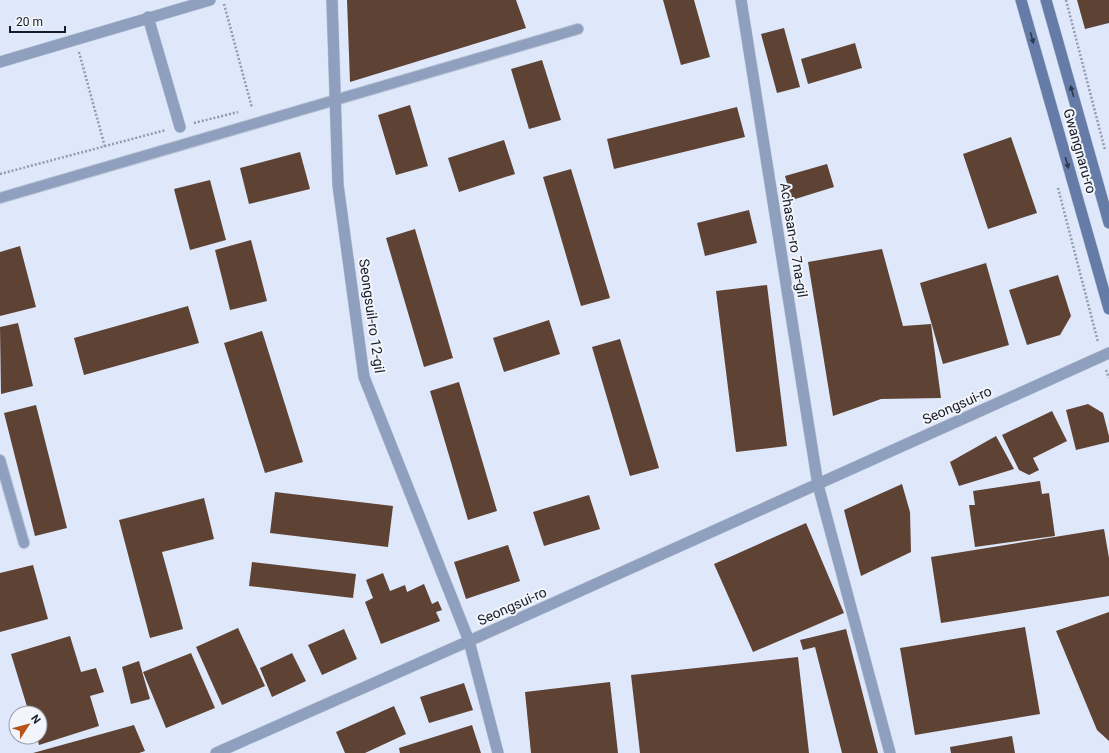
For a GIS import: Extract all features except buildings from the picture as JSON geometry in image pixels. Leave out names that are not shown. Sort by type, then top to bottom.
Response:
[{"type":"main road","name":"Gwangnaru-ro","points":[[1021,0],[1109,309]]},
{"type":"main road","name":"Gwangnaru-ro","points":[[1046,0],[1109,223]]},
{"type":"street","points":[[0,62],[148,17],[210,0]]},
{"type":"street","name":"Seongsuil-ro 12-gil","points":[[332,0],[338,185],[364,377],[469,641],[498,753]]},
{"type":"street","name":"Achasan-ro 7na-gil","points":[[741,0],[818,485]]},
{"type":"street","points":[[148,17],[180,127]]},
{"type":"street","name":"Seongsui-ro","points":[[216,753],[818,485],[1109,353]]},
{"type":"street","points":[[818,485],[890,753]]},
{"type":"lane","points":[[0,198],[578,28]]},
{"type":"lane","points":[[0,460],[24,543]]},
{"type":"path","points":[[223,0],[252,108]]},
{"type":"path","points":[[1066,0],[1107,156]]},
{"type":"path","points":[[76,40],[105,147]]}]
